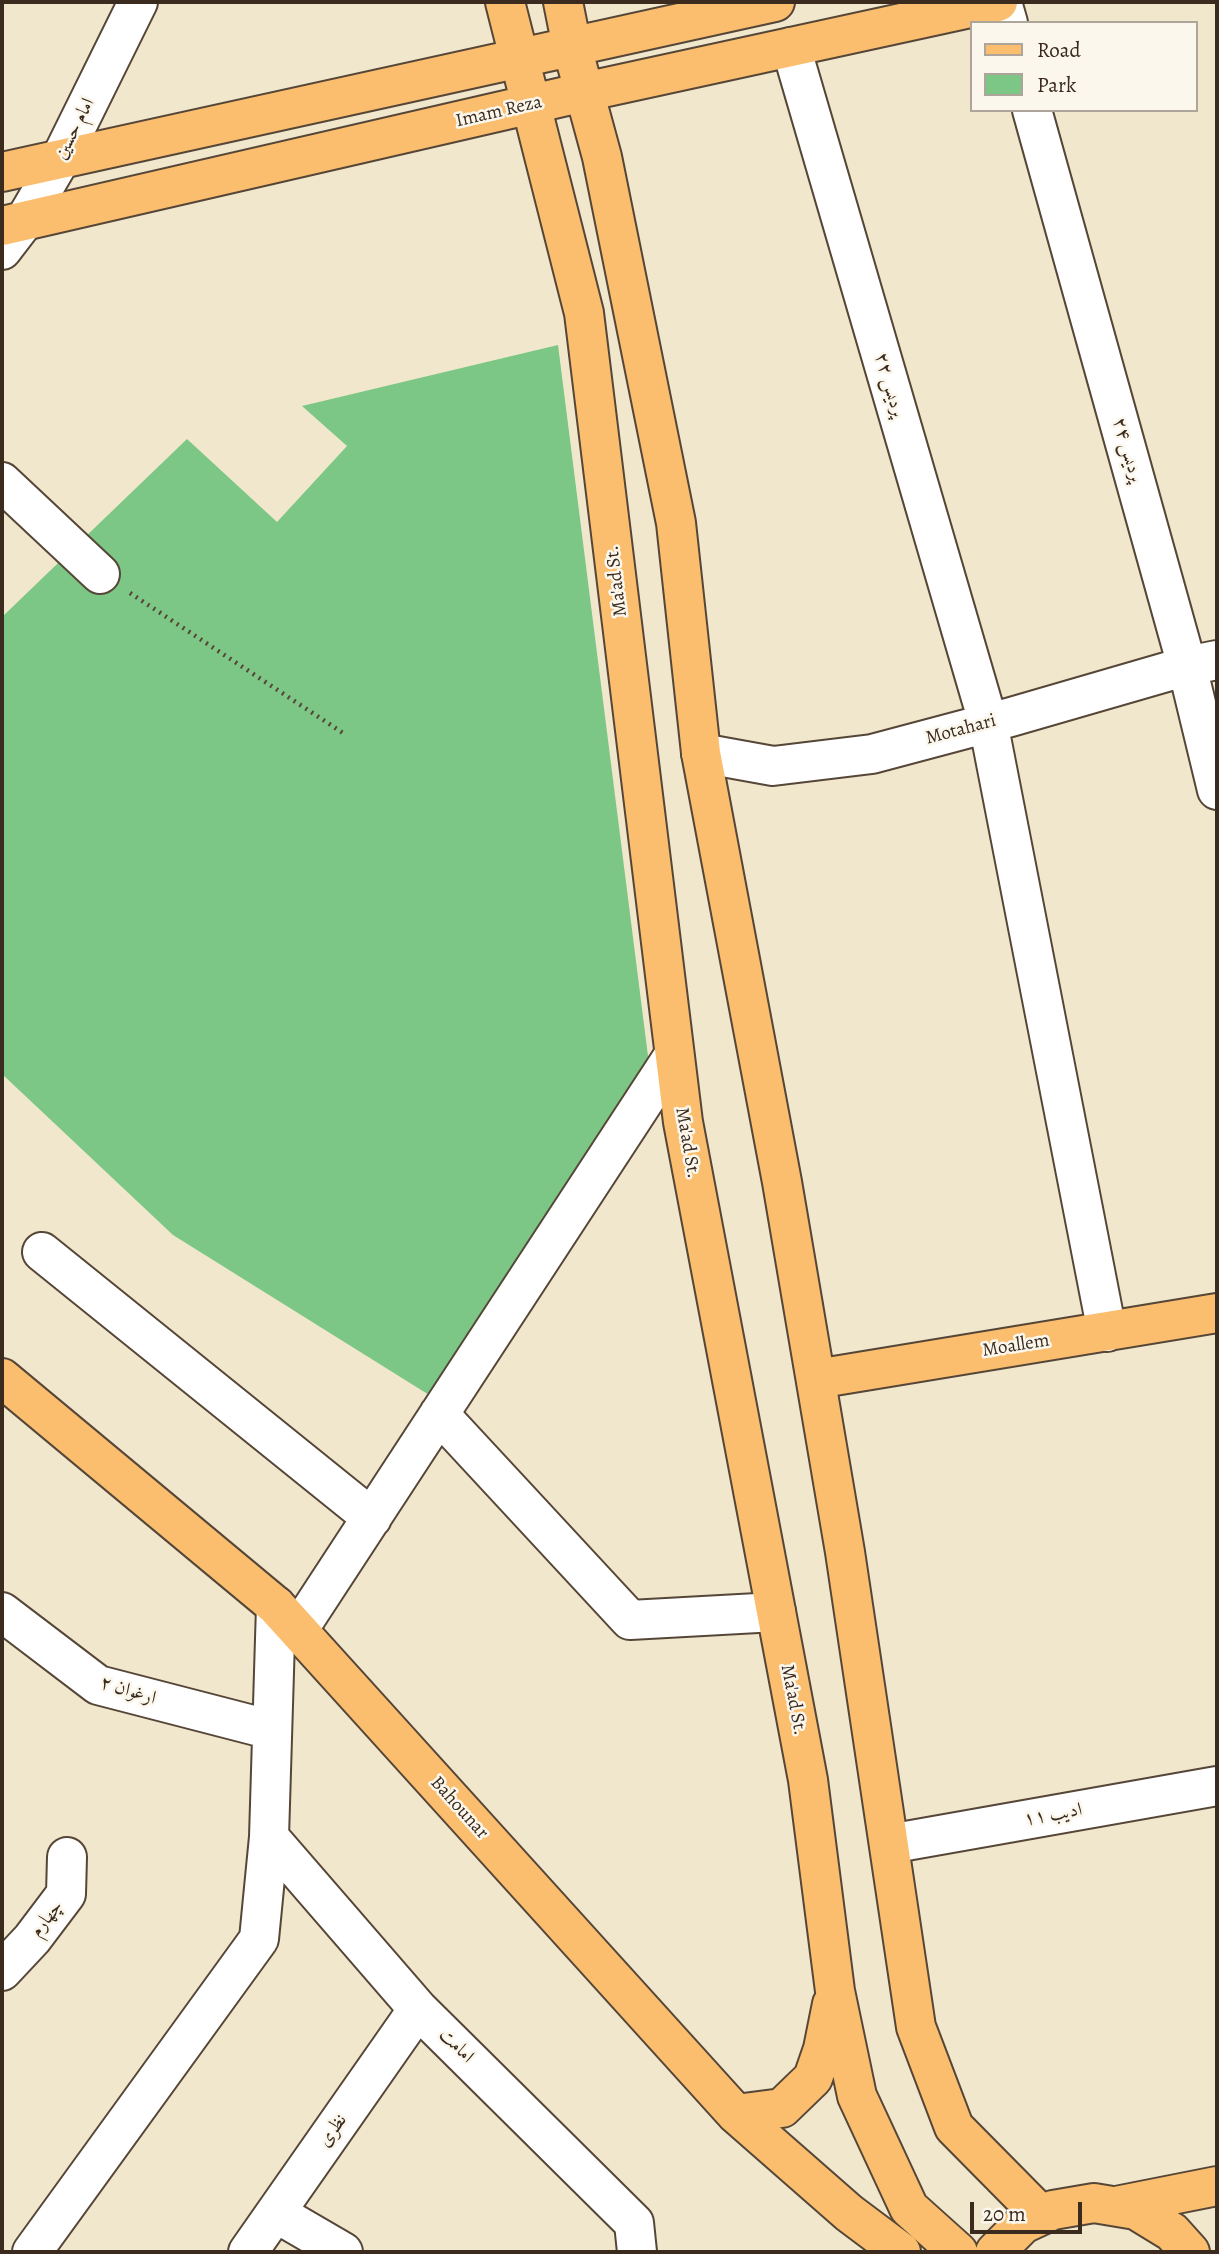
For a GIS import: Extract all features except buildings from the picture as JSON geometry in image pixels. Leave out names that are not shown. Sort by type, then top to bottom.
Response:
[{"type":"main road","name":"Ma'ad St.","points":[[505,2],[584,313],[682,1122],[808,1780],[835,1992],[856,2096],[909,2208],[958,2252]]},
{"type":"main road","points":[[563,2],[572,47],[602,158],[676,523],[701,753],[782,1182],[816,1379],[845,1552],[916,2027],[954,2127],[1041,2215]]},
{"type":"main road","points":[[2,172],[775,2]]},
{"type":"main road","name":"Imam Reza","points":[[14,223],[584,92],[1000,2]]},
{"type":"main road","name":"Moallem","points":[[816,1379],[1217,1313]]},
{"type":"main road","name":"Bahounar","points":[[2,1378],[287,1618],[736,2114],[849,2213],[901,2252]]},
{"type":"main road","points":[[736,2114],[782,2108],[813,2078],[823,2049],[835,1992]]},
{"type":"main road","points":[[1115,2207],[1217,2186]]},
{"type":"main road","points":[[995,2252],[1023,2224],[1041,2215],[1053,2210],[1094,2203],[1136,2210],[1172,2232],[1190,2252]]},
{"type":"street","name":"امام حسین","points":[[2,250],[14,223],[60,160],[138,2]]},
{"type":"street","points":[[1000,2],[1007,21]]},
{"type":"street","name":"پردیس ۲۲","points":[[791,47],[988,722],[1107,1332]]},
{"type":"street","name":"پردیس ۲۴","points":[[1033,112],[1202,663],[1217,790]]},
{"type":"street","points":[[2,482],[100,574]]},
{"type":"street","name":"Motahari","points":[[701,753],[773,766],[872,754],[1202,663]]},
{"type":"street","points":[[32,2252],[259,1939],[269,1837],[272,1730],[287,1618],[372,1518],[674,1055]]},
{"type":"street","points":[[42,1252],[372,1518]]},
{"type":"street","points":[[439,1414],[630,1620],[776,1612]]},
{"type":"street","name":"ارغوان ۲","points":[[2,1612],[98,1685],[272,1730]]},
{"type":"street","name":"ادیب ۱۱","points":[[889,1844],[1217,1786]]},
{"type":"street","name":"امامت","points":[[269,1837],[418,2009],[634,2223],[637,2252]]},
{"type":"street","name":"چهارم","points":[[2,1970],[32,1939],[66,1894],[67,1857]]},
{"type":"street","name":"نظری","points":[[248,2252],[418,2009]]},
{"type":"street","points":[[276,2213],[343,2252]]},
{"type":"path","points":[[100,574],[343,733]]},
{"type":"green space","points":[[558,345],[649,1064],[442,1403],[173,1235],[2,1074],[2,617],[187,439],[277,522],[347,446],[302,406]]}]
